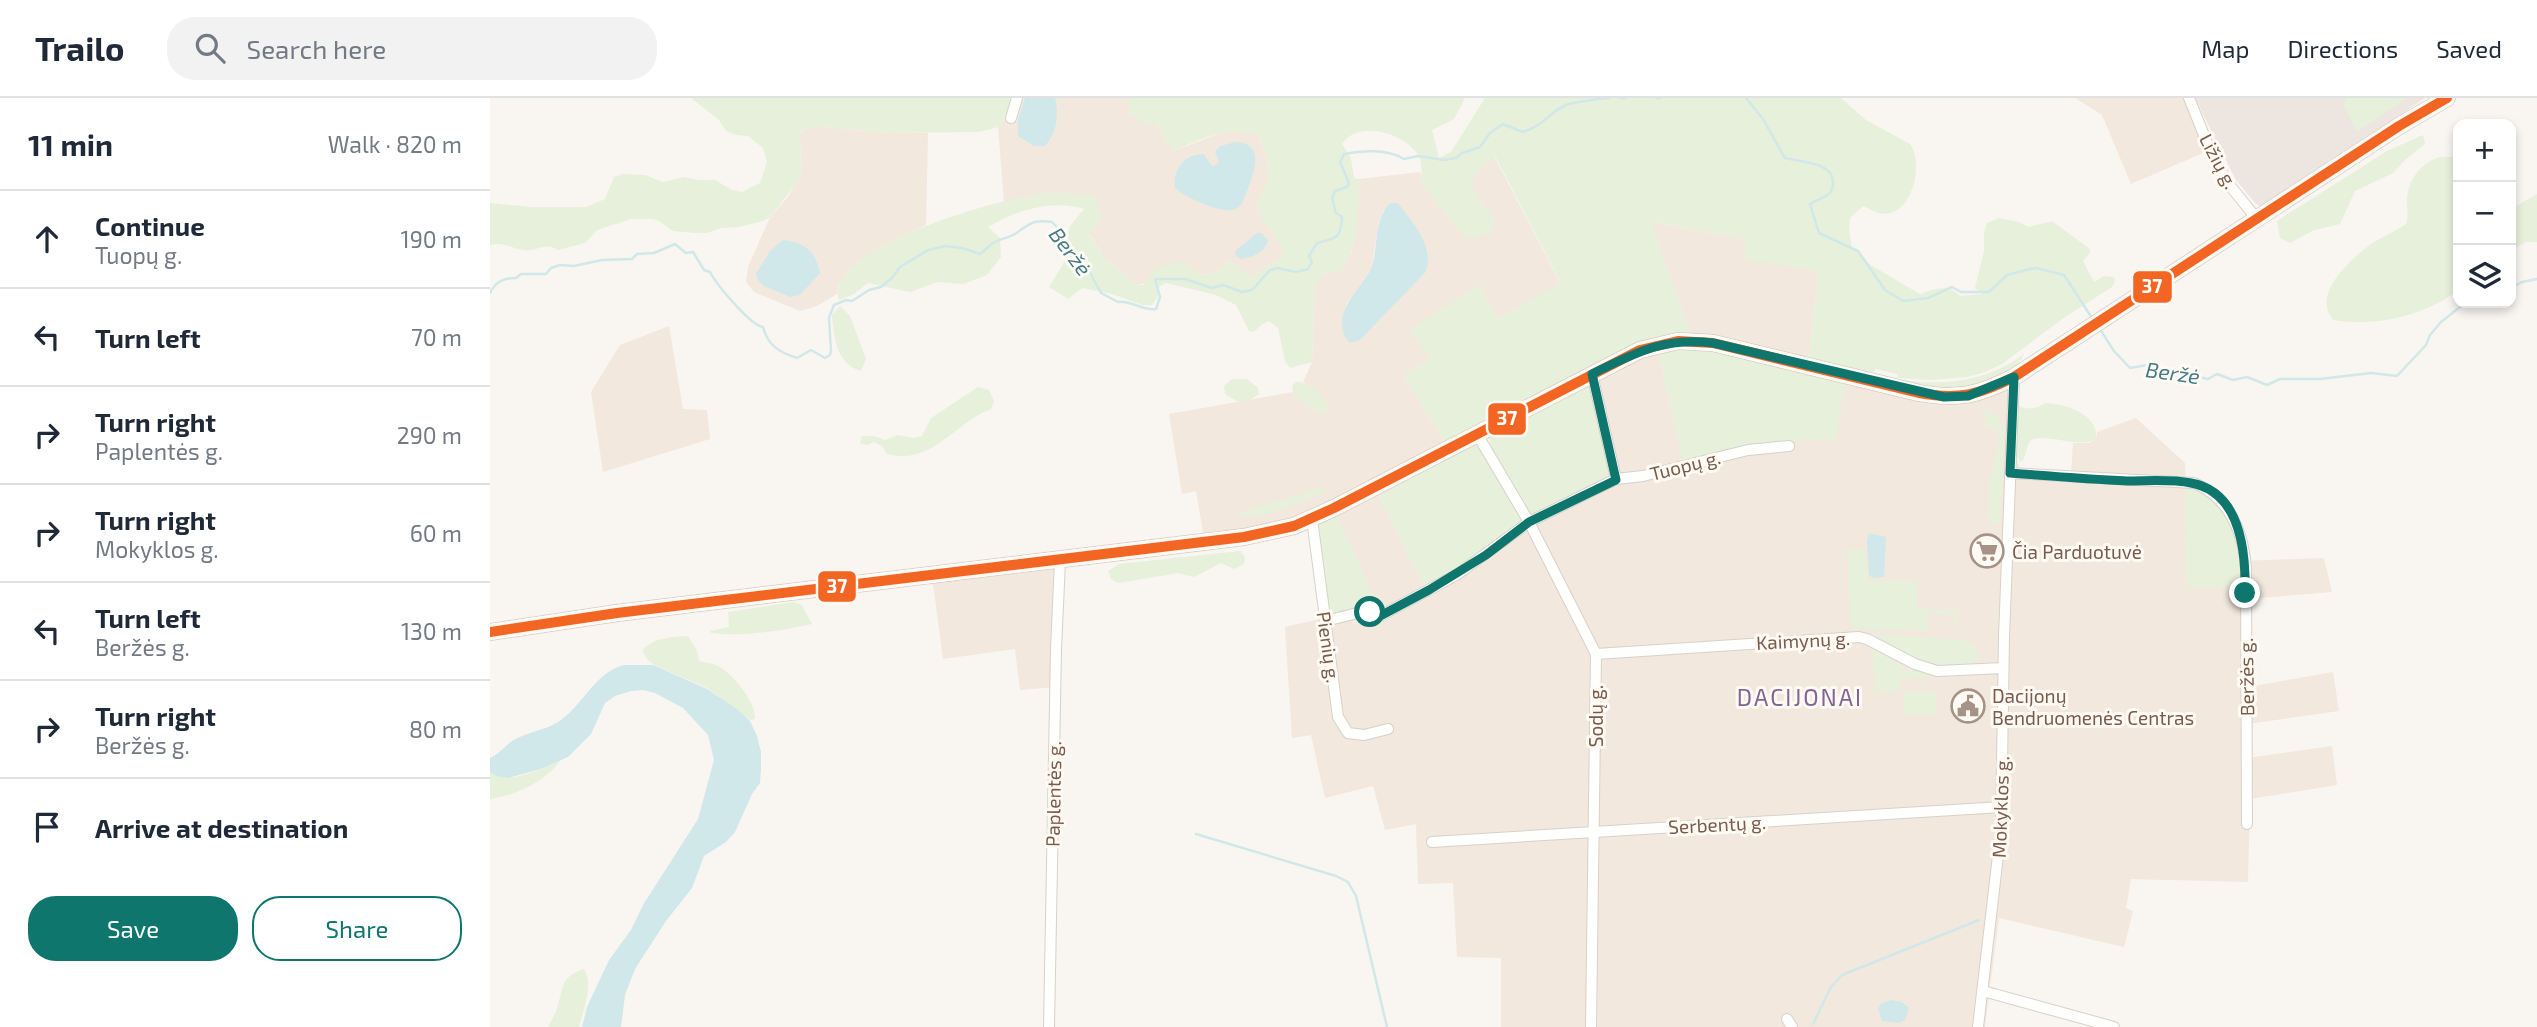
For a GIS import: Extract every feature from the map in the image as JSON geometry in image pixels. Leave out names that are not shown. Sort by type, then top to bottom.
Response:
[{"type":"main road","points":[[490,632],[617,613],[1060,561],[1273,531],[1312,519],[1640,350],[1678,341],[1713,343],[1944,397],[1968,396],[2014,377],[2399,126],[2447,98]]},
{"type":"street","points":[[1011,118],[1017,98]]},
{"type":"street","name":"Ližių g.","points":[[2189,98],[2210,150],[2227,182],[2257,219]]},
{"type":"street","points":[[1592,374],[1616,480]]},
{"type":"street","name":"Mokyklos g.","points":[[1978,1027],[2002,807],[2014,377]]},
{"type":"street","name":"Sodų g.","points":[[1477,434],[1529,522],[1596,654],[1591,1027]]},
{"type":"street","name":"Tuopų g.","points":[[1326,621],[1361,612],[1382,615],[1458,574],[1529,522],[1616,480],[1748,450],[1789,446]]},
{"type":"street","name":"Beržės g.","points":[[2010,473],[2194,483],[2212,492],[2228,509],[2241,536],[2246,568],[2247,824]]},
{"type":"street","name":"Pienių g.","points":[[1312,519],[1338,718],[1348,733],[1364,735],[1388,729]]},
{"type":"street","name":"Paplentės g.","points":[[1049,1027],[1060,561]]},
{"type":"street","name":"Kaimynų g.","points":[[1596,654],[1859,637],[1915,664],[1937,671],[2004,668]]},
{"type":"street","name":"Serbentų g.","points":[[1432,842],[2002,807]]},
{"type":"street","points":[[1983,991],[2114,1027]]},
{"type":"shaded area","points":[[1012,98],[1129,98],[1129,113],[1157,123],[1173,151],[1226,131],[1245,130],[1258,135],[1270,176],[1257,208],[1281,246],[1284,256],[1251,277],[1229,261],[1216,272],[1136,285],[1103,256],[1089,234],[1095,196],[1047,193],[1004,203],[998,127],[1002,124]]},
{"type":"shaded area","points":[[2075,98],[2189,98],[2210,150],[2131,184],[2102,115]]},
{"type":"shaded area","points":[[2195,98],[2425,98],[2263,207],[2256,204],[2236,180]]},
{"type":"shaded area","points":[[812,126],[887,133],[928,133],[926,225],[905,235],[838,285],[837,294],[817,306],[800,311],[754,292],[746,282],[748,267],[770,217],[787,198],[801,175],[800,134]]},
{"type":"shaded area","points":[[1494,156],[1561,284],[1498,319],[1478,285],[1430,359],[1404,377],[1446,444],[1360,489],[1300,515],[1274,524],[1204,537],[1196,491],[1182,494],[1169,414],[1293,392],[1317,413],[1315,390],[1303,382],[1312,362],[1315,284],[1322,275],[1330,271],[1338,273],[1352,251],[1359,179],[1420,172],[1424,185],[1436,200],[1494,228],[1494,218],[1480,203],[1470,183]],"holes":[[[1384,209],[1425,273],[1360,340],[1346,304],[1364,282],[1372,264],[1379,221]]]},
{"type":"shaded area","points":[[1650,222],[1746,239],[1745,258],[1818,271],[1809,360],[1691,335]]},
{"type":"shaded area","points":[[669,326],[683,409],[707,410],[710,439],[603,472],[591,392],[620,345]]},
{"type":"shaded area","points":[[1658,349],[1683,460],[1845,382],[1946,403],[1959,403],[1980,400],[2020,382],[2015,453],[2020,469],[2071,475],[2073,443],[2089,443],[2096,439],[2097,432],[2136,418],[2185,463],[2187,587],[2241,561],[2324,558],[2332,592],[2248,599],[2248,687],[2333,672],[2339,711],[2248,724],[2248,758],[2332,746],[2337,785],[2250,799],[2248,882],[2131,879],[2126,908],[2133,911],[2124,947],[1999,918],[1985,1027],[1501,1027],[1501,958],[1457,957],[1453,883],[1418,884],[1416,824],[1385,830],[1373,786],[1325,798],[1311,735],[1292,738],[1285,627],[1328,617],[1336,513],[1377,493],[1425,588],[1530,516],[1596,376]]},
{"type":"shaded area","points":[[1060,561],[1055,687],[1020,690],[1015,649],[943,659],[932,576]]},
{"type":"green space","points":[[691,98],[1012,98],[1002,124],[979,132],[887,133],[812,126],[805,129],[800,134],[801,175],[770,217],[763,221],[707,233],[694,233],[673,231],[653,219],[631,219],[597,230],[585,243],[558,250],[547,246],[525,250],[501,244],[490,245],[490,203],[531,207],[586,207],[605,199],[614,177],[622,174],[645,175],[663,182],[683,177],[715,180],[732,190],[742,192],[760,183],[767,162],[763,148],[748,136],[726,131],[719,120]]},
{"type":"green space","points":[[1129,98],[1465,98],[1454,119],[1432,130],[1439,158],[1451,152],[1485,98],[1841,98],[1866,120],[1910,144],[1916,164],[1912,189],[1899,208],[1890,213],[1879,213],[1863,206],[1850,218],[1852,249],[1858,251],[1869,264],[1920,294],[1946,288],[1960,296],[1983,294],[1975,288],[1984,251],[1987,223],[1999,218],[2029,227],[2052,221],[2090,249],[2083,261],[2094,282],[2104,276],[2114,277],[2115,282],[2112,287],[2065,317],[2002,364],[1985,372],[1967,377],[1932,380],[1898,378],[1897,374],[1876,369],[1872,373],[1809,360],[1818,271],[1745,259],[1746,239],[1651,222],[1691,335],[1671,334],[1629,348],[1446,444],[1404,377],[1430,359],[1410,329],[1479,285],[1498,319],[1561,283],[1495,156],[1477,172],[1471,183],[1480,203],[1494,218],[1494,228],[1480,236],[1464,237],[1424,185],[1420,159],[1414,150],[1395,136],[1371,131],[1350,136],[1342,144],[1351,158],[1354,178],[1359,179],[1357,229],[1351,253],[1338,273],[1330,271],[1322,275],[1315,284],[1312,362],[1290,368],[1285,361],[1278,328],[1269,321],[1254,332],[1249,331],[1236,305],[1216,295],[1166,283],[1160,286],[1152,305],[1142,305],[1112,294],[1082,288],[1068,299],[1049,287],[1068,256],[1067,235],[1070,226],[1084,209],[1072,206],[1047,206],[1023,211],[988,227],[1000,238],[1001,257],[987,275],[963,284],[937,282],[910,292],[868,283],[854,294],[839,300],[841,280],[858,261],[887,244],[959,214],[1047,193],[1095,196],[1102,217],[1089,235],[1103,256],[1136,285],[1144,285],[1154,270],[1181,261],[1199,275],[1216,272],[1229,261],[1251,277],[1283,256],[1281,246],[1257,208],[1268,172],[1258,135],[1225,132],[1173,151],[1157,123],[1143,124],[1129,113]]},
{"type":"green space","points":[[2347,98],[2407,98],[2357,132],[2343,104]]},
{"type":"green space","points":[[2423,135],[2425,144],[2393,173],[2355,191],[2340,224],[2314,230],[2290,243],[2280,238],[2277,221],[2387,151]]},
{"type":"green space","points":[[2453,157],[2453,293],[2430,307],[2399,317],[2366,322],[2333,320],[2327,300],[2335,280],[2367,247],[2406,224],[2410,186],[2417,173],[2433,159]]},
{"type":"green space","points":[[2537,194],[2537,242],[2526,242],[2516,247],[2516,206]]},
{"type":"green space","points":[[840,306],[850,316],[866,359],[861,371],[846,362],[838,349],[832,315]]},
{"type":"green space","points":[[1699,347],[1845,382],[1836,439],[1770,443],[1683,461],[1658,349]]},
{"type":"green space","points":[[2024,354],[2016,368],[1972,387],[1938,390],[1898,380],[1964,380],[1995,371]]},
{"type":"green space","points":[[1596,376],[1618,471],[1530,516],[1489,445],[1490,438],[1495,432]]},
{"type":"green space","points":[[1232,379],[1247,379],[1258,388],[1259,394],[1250,400],[1238,402],[1225,394],[1224,386]]},
{"type":"green space","points":[[1296,382],[1311,387],[1323,398],[1328,407],[1323,414],[1317,413],[1293,392],[1292,386]]},
{"type":"green space","points":[[978,387],[989,390],[994,401],[991,409],[930,448],[903,456],[887,454],[882,446],[874,442],[867,445],[860,443],[862,436],[885,440],[898,435],[914,438],[922,436],[931,418]]},
{"type":"green space","points":[[2045,403],[2080,412],[2092,423],[2096,430],[2096,439],[2079,442],[2033,439],[2020,462],[2015,453],[2019,406],[2032,408]]},
{"type":"green space","points":[[1985,408],[1998,416],[2005,430],[2000,523],[1992,523],[1989,517],[1990,478],[1999,441],[1997,430],[1985,427]]},
{"type":"green space","points":[[1474,444],[1479,446],[1522,522],[1425,588],[1377,493]]},
{"type":"green space","points":[[1322,487],[1322,493],[1280,510],[1258,516],[1239,516],[1239,513]]},
{"type":"green space","points":[[2185,488],[2201,492],[2214,500],[2223,511],[2235,541],[2240,587],[2187,587]]},
{"type":"green space","points":[[1336,513],[1380,610],[1328,617],[1315,524]]},
{"type":"green space","points":[[1847,550],[1866,550],[1868,581],[1917,581],[1917,609],[1957,611],[1958,624],[1954,627],[1954,616],[1928,612],[1927,631],[1851,628]]},
{"type":"green space","points":[[1240,551],[1245,557],[1244,564],[1234,569],[1221,563],[1194,577],[1178,573],[1118,583],[1111,579],[1108,571],[1119,564]]},
{"type":"green space","points":[[794,602],[802,605],[812,624],[749,634],[710,631],[729,627],[728,612]]},
{"type":"green space","points":[[1871,634],[1961,640],[1974,645],[1979,657],[1972,664],[1942,665],[1918,659]]},
{"type":"green space","points":[[688,636],[697,651],[699,661],[722,669],[742,688],[752,704],[755,719],[750,720],[707,688],[656,666],[642,651],[657,640]]},
{"type":"green space","points":[[1872,648],[1902,665],[1902,673],[1907,674],[1908,668],[1936,677],[1900,679],[1900,690],[1875,692]]},
{"type":"green space","points":[[1904,692],[1936,692],[1936,714],[1904,714]]},
{"type":"green space","points":[[561,760],[547,775],[529,786],[490,799],[490,772],[498,776],[516,777]]},
{"type":"green space","points":[[584,969],[588,990],[579,1027],[548,1027],[565,982],[571,975]]},
{"type":"water","points":[[1025,98],[1055,98],[1056,124],[1045,146],[1034,146],[1018,136],[1018,119]]},
{"type":"water","points":[[1236,142],[1247,144],[1255,157],[1255,166],[1242,204],[1232,210],[1219,209],[1194,200],[1175,188],[1178,169],[1186,160],[1204,154],[1214,166],[1219,162],[1215,152],[1220,146]]},
{"type":"water","points":[[1391,203],[1398,203],[1421,236],[1428,254],[1428,264],[1425,273],[1360,340],[1350,343],[1343,329],[1343,315],[1369,273],[1381,216]]},
{"type":"water","points":[[1257,233],[1262,233],[1268,240],[1264,248],[1250,257],[1241,259],[1236,256],[1235,251]]},
{"type":"water","points":[[783,240],[803,246],[816,259],[820,273],[800,295],[790,297],[764,286],[756,274],[770,251]]},
{"type":"water","points":[[1869,533],[1886,537],[1884,577],[1872,578],[1869,574]]},
{"type":"water","points":[[624,665],[653,665],[707,689],[737,709],[750,721],[757,736],[761,752],[760,783],[752,794],[735,832],[726,842],[704,856],[692,888],[666,921],[635,969],[625,995],[621,1027],[582,1027],[587,1007],[609,960],[631,930],[643,905],[698,819],[714,760],[708,735],[683,708],[655,693],[631,691],[615,696],[605,703],[591,734],[568,757],[541,769],[508,778],[490,772],[490,758],[517,738],[558,722],[605,675]]},
{"type":"water","points":[[1891,1000],[1902,1002],[1909,1008],[1905,1020],[1899,1023],[1882,1021],[1878,1009],[1880,1004]]},
{"type":"waterway","name":"Beržė","points":[[490,293],[501,281],[516,278],[521,274],[546,274],[551,268],[560,265],[574,266],[602,260],[632,259],[637,254],[654,253],[675,244],[686,253],[693,252],[704,270],[710,272],[734,304],[750,320],[763,327],[775,347],[797,358],[811,350],[825,358],[831,351],[829,318],[834,305],[846,300],[852,301],[869,290],[881,287],[900,267],[928,250],[946,246],[980,254],[993,243],[1032,223],[1045,221],[1052,222],[1064,235],[1069,249],[1078,263],[1088,269],[1101,293],[1118,302],[1156,309],[1160,297],[1155,279],[1185,279],[1212,288],[1223,285],[1242,292],[1252,290],[1270,270],[1277,268],[1296,272],[1308,269],[1312,262],[1309,256],[1317,243],[1333,239],[1340,230],[1342,217],[1336,213],[1332,198],[1335,191],[1347,187],[1349,183],[1340,162],[1344,154],[1375,151],[1404,159],[1418,156],[1444,160],[1456,158],[1480,147],[1490,133],[1503,124],[1523,132],[1566,105],[1609,98]]},
{"type":"waterway","name":"Beržė","points":[[1620,98],[1625,98]]},
{"type":"waterway","name":"Beržė","points":[[1656,98],[1661,98]]},
{"type":"waterway","name":"Beržė","points":[[1746,98],[1763,119],[1785,158],[1815,164],[1832,175],[1830,193],[1810,204],[1819,233],[1858,251],[1885,290],[1903,301],[1928,298],[1952,287],[1961,292],[1989,292],[2007,275],[2036,268],[2064,275],[2092,318]]},
{"type":"waterway","name":"Beržė","points":[[2516,285],[2537,279]]},
{"type":"waterway","name":"Beržė","points":[[2100,329],[2114,351],[2130,368],[2147,365],[2208,379],[2217,374],[2233,380],[2247,377],[2267,385],[2280,379],[2320,379],[2371,373],[2397,376],[2426,345],[2430,335],[2441,322],[2459,308]]},
{"type":"waterway","points":[[1196,834],[1336,876],[1348,882],[1356,896],[1387,1027]]},
{"type":"waterway","points":[[1813,1024],[1831,987],[1842,975],[1979,920]]},
{"type":"transit line","name":"37","points":[[490,632],[617,613],[1244,537],[1294,526],[1640,350],[1678,341],[1713,343],[1919,393],[1957,396],[1979,392],[2014,377],[2399,126],[2447,98]]},
{"type":"place","name":"Čia Parduotuvė","points":[[1987,551]]},
{"type":"place","name":"Dacijonų Bendruomenės Centras","points":[[1968,706]]},
{"type":"district","name":"DACIJONAI","points":[[1800,697]]},
{"type":"route","points":[[1370,612],[1382,615],[1429,590],[1486,555],[1529,522],[1616,480],[1592,374],[1640,350],[1678,341],[1713,343],[1944,397],[1968,396],[2014,377],[2010,473],[2185,482],[2204,487],[2221,499],[2241,536],[2246,568],[2245,593]]}]
